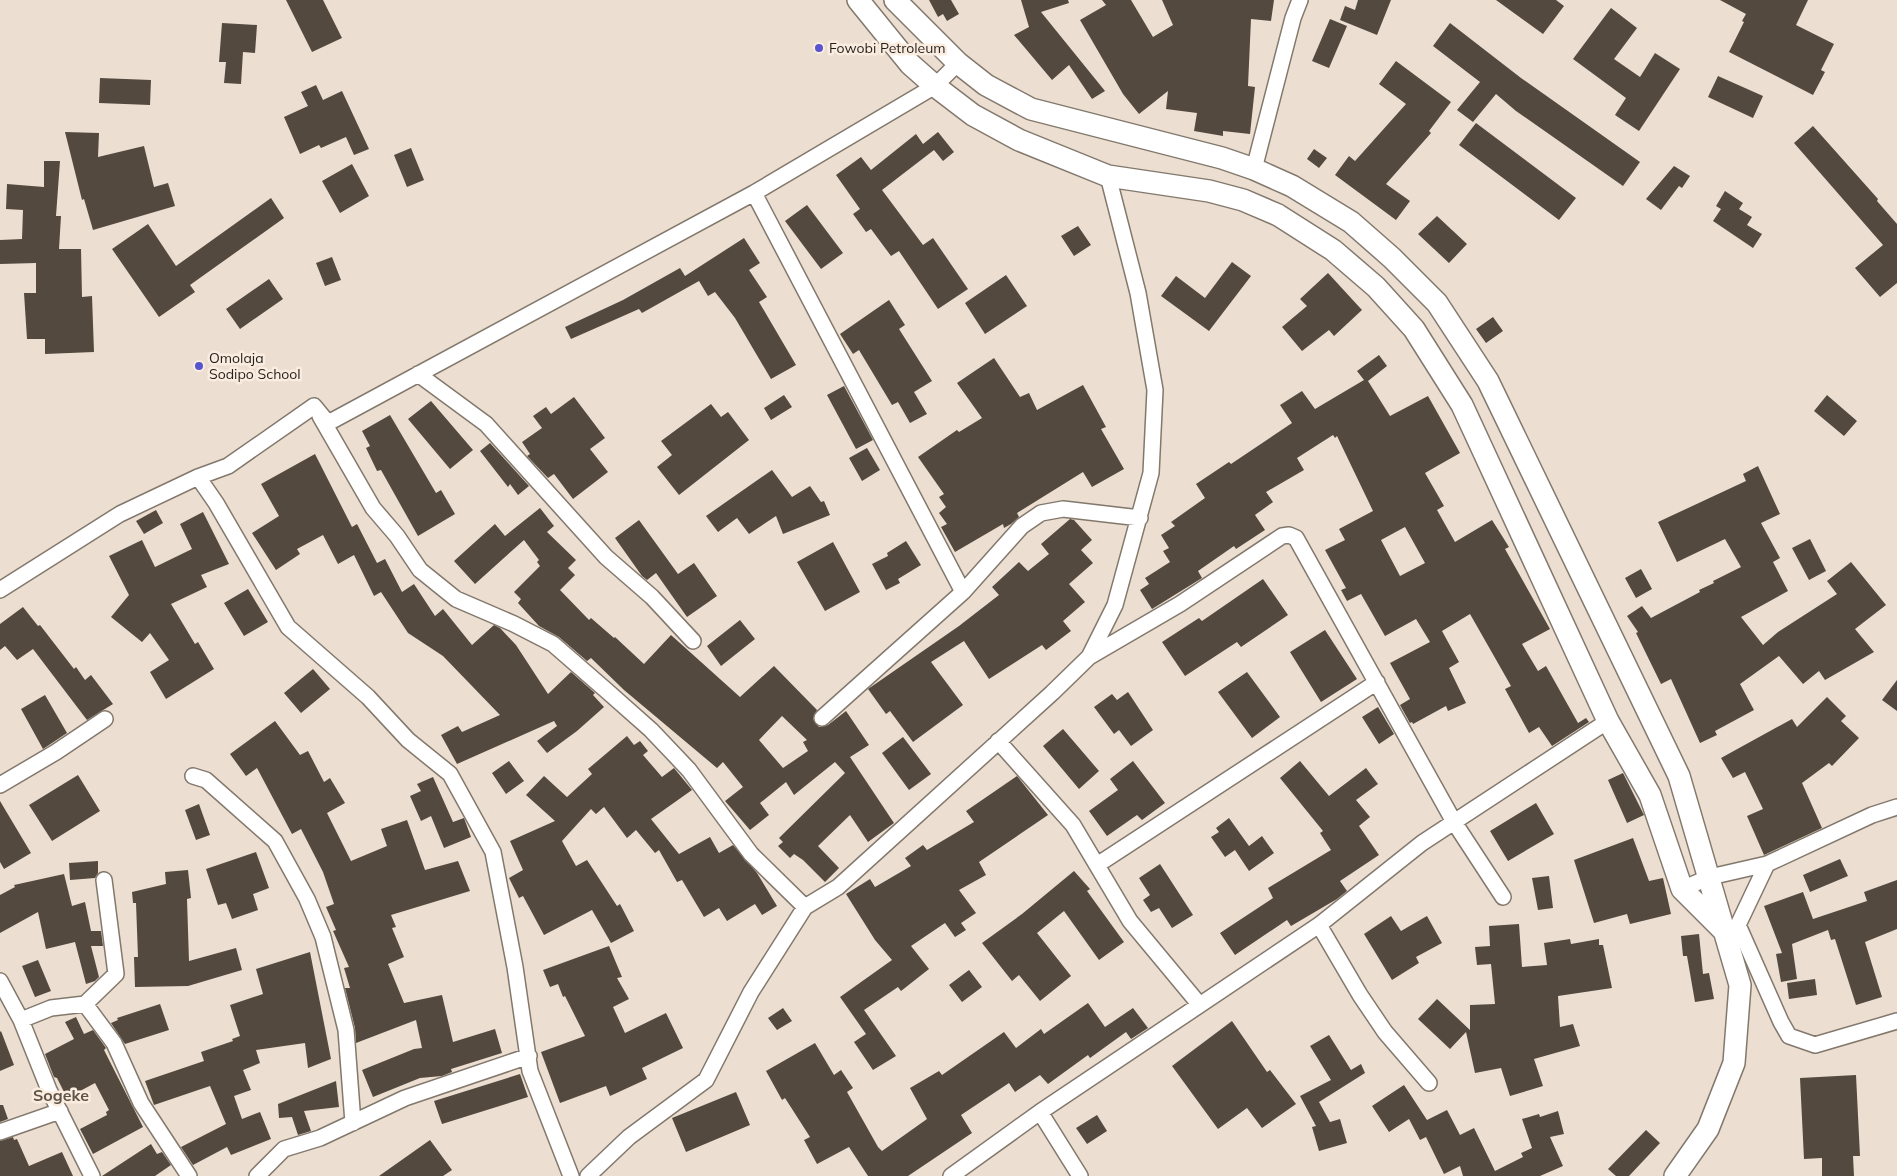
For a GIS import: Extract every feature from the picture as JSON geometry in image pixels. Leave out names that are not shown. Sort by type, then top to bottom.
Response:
[{"type":"main road","points":[[858,0],[910,64],[973,115],[1019,140],[1108,176],[1209,191],[1243,200],[1278,215],[1333,250],[1376,287],[1414,329],[1462,406],[1608,721],[1650,795],[1682,889],[1722,929]]},
{"type":"main road","points":[[895,0],[958,63],[986,85],[1031,110],[1222,158],[1254,169],[1292,186],[1351,222],[1392,258],[1437,303],[1488,381],[1679,776],[1710,877],[1722,929],[1740,985],[1734,1063],[1708,1129],[1675,1176]]},
{"type":"street","points":[[1254,169],[1293,18],[1300,0]]},
{"type":"street","points":[[314,406],[328,423],[754,194],[935,86],[958,63]]},
{"type":"street","points":[[1089,657],[1115,605],[1140,518],[1151,473],[1155,390],[1138,293],[1108,176]]},
{"type":"street","points":[[754,194],[962,592]]},
{"type":"street","points":[[418,374],[486,424],[606,557],[652,597],[693,641]]},
{"type":"street","points":[[0,590],[120,514],[198,477],[228,466],[314,406]]},
{"type":"street","points":[[314,406],[373,508],[397,536],[420,570],[456,598],[514,624],[552,644],[607,691],[651,730],[690,770],[751,854],[805,907]]},
{"type":"street","points":[[198,477],[220,510],[288,627],[368,697],[408,740],[450,774],[493,852],[529,1056],[530,1071],[571,1176]]},
{"type":"street","points":[[822,718],[962,592],[1022,526],[1041,513],[1063,509],[1140,518]]},
{"type":"street","points":[[588,1176],[629,1137],[706,1080],[751,992],[805,907],[838,887],[1089,657],[1180,604],[1282,536],[1289,535],[1296,538],[1454,822],[1503,897]]},
{"type":"street","points":[[1097,866],[1377,682]]},
{"type":"street","points":[[0,785],[56,752],[104,719]]},
{"type":"street","points":[[951,1176],[1040,1112],[1319,925],[1422,843],[1608,721]]},
{"type":"street","points":[[998,741],[1073,825],[1130,921],[1199,1004]]},
{"type":"street","points":[[193,776],[206,780],[275,841],[307,899],[323,937],[346,1030],[352,1123]]},
{"type":"street","points":[[1682,889],[1710,877],[1767,864],[1872,815],[1897,807]]},
{"type":"street","points":[[1767,864],[1738,925],[1789,1036],[1815,1045],[1897,1021]]},
{"type":"street","points":[[21,1020],[51,1008],[85,1004],[116,974],[104,880]]},
{"type":"street","points":[[1319,925],[1360,995],[1380,1024],[1429,1083]]},
{"type":"street","points":[[0,981],[21,1020],[60,1111],[92,1176]]},
{"type":"street","points":[[85,1004],[114,1044],[141,1103],[189,1176]]},
{"type":"street","points":[[257,1176],[284,1149],[320,1138],[405,1098],[529,1056]]},
{"type":"street","points":[[0,1132],[60,1111]]},
{"type":"street","points":[[1040,1112],[1080,1176]]},
{"type":"building","points":[[286,0],[323,0],[342,38],[312,52]]},
{"type":"building","points":[[929,0],[951,0],[959,14],[947,21],[943,14],[938,17]]},
{"type":"building","points":[[1021,0],[1068,0],[1069,3],[1041,12],[1105,91],[1092,99],[1069,65],[1052,80],[1014,35],[1029,27]]},
{"type":"building","points":[[1102,0],[1131,0],[1153,37],[1173,25],[1162,0],[1274,0],[1271,21],[1251,19],[1248,86],[1255,87],[1250,134],[1223,131],[1223,136],[1194,131],[1197,113],[1166,109],[1168,91],[1139,114],[1123,94],[1080,20],[1106,5]]},
{"type":"building","points":[[1358,0],[1391,0],[1377,35],[1340,20],[1345,6],[1355,10]]},
{"type":"building","points":[[1496,0],[1556,0],[1564,6],[1543,34]]},
{"type":"building","points":[[1720,0],[1808,0],[1796,25],[1834,44],[1821,70],[1825,72],[1813,95],[1729,52],[1746,14]]},
{"type":"building","points":[[1611,8],[1637,28],[1614,59],[1640,77],[1655,53],[1680,69],[1639,131],[1615,115],[1626,98],[1573,59]]},
{"type":"building","points":[[1330,19],[1347,26],[1329,68],[1312,61]]},
{"type":"building","points":[[222,23],[257,25],[255,53],[243,52],[241,84],[224,83],[226,62],[219,62]]},
{"type":"building","points":[[1450,23],[1521,78],[1640,162],[1623,186],[1516,111],[1496,94],[1473,122],[1457,110],[1480,82],[1433,46]]},
{"type":"building","points":[[1396,61],[1451,102],[1429,131],[1431,133],[1386,184],[1410,201],[1396,220],[1335,175],[1349,156],[1355,161],[1406,104],[1379,84]]},
{"type":"building","points":[[1718,76],[1763,96],[1753,118],[1708,97]]},
{"type":"building","points":[[100,78],[151,80],[150,105],[99,103]]},
{"type":"building","points":[[316,85],[323,100],[342,91],[369,149],[354,155],[346,137],[321,148],[319,145],[300,154],[284,117],[308,106],[301,92]]},
{"type":"building","points":[[1476,123],[1576,198],[1559,220],[1459,145]]},
{"type":"building","points":[[1813,126],[1878,199],[1877,201],[1897,224],[1897,283],[1880,297],[1855,268],[1883,245],[1794,143]]},
{"type":"building","points":[[65,132],[99,133],[98,157],[144,146],[154,187],[168,183],[175,206],[93,230],[84,199],[82,200]]},
{"type":"building","points":[[938,132],[954,152],[943,161],[934,150],[882,190],[923,245],[933,238],[968,289],[938,309],[899,251],[891,256],[871,229],[866,232],[853,214],[860,209],[836,175],[861,157],[871,170],[916,134],[923,144]]},
{"type":"building","points":[[411,148],[424,180],[407,187],[394,155]]},
{"type":"building","points":[[1314,149],[1327,158],[1319,168],[1307,159]]},
{"type":"building","points":[[44,161],[60,161],[56,216],[61,216],[59,249],[81,249],[82,297],[92,296],[94,352],[45,354],[45,339],[27,339],[24,293],[36,293],[36,263],[0,264],[0,240],[22,239],[23,210],[6,209],[7,184],[44,187]]},
{"type":"building","points":[[352,164],[369,196],[340,213],[322,181]]},
{"type":"building","points":[[1674,166],[1690,176],[1682,188],[1679,186],[1661,210],[1646,199]]},
{"type":"building","points":[[1725,191],[1743,203],[1739,209],[1752,217],[1747,225],[1762,234],[1753,248],[1713,221],[1721,209],[1716,206]]},
{"type":"building","points":[[271,198],[284,218],[190,285],[195,292],[159,317],[112,249],[148,224],[176,266]]},
{"type":"building","points":[[807,205],[843,253],[821,269],[785,221]]},
{"type":"building","points":[[1437,216],[1467,244],[1449,263],[1418,234]]},
{"type":"building","points":[[1078,226],[1091,245],[1074,256],[1061,236]]},
{"type":"building","points":[[744,238],[760,263],[749,270],[767,297],[759,302],[796,365],[771,379],[735,318],[715,292],[708,296],[699,281],[642,313],[639,309],[571,339],[565,327],[623,300],[680,268],[685,276]]},
{"type":"building","points":[[332,257],[341,280],[325,286],[316,263]]},
{"type":"building","points":[[1232,262],[1251,276],[1209,331],[1161,296],[1176,276],[1205,298]]},
{"type":"building","points":[[1328,273],[1362,310],[1334,336],[1329,330],[1302,351],[1282,327],[1307,306],[1300,299]]},
{"type":"building","points":[[1006,275],[1027,306],[985,334],[965,303]]},
{"type":"building","points":[[269,279],[283,299],[240,329],[226,309]]},
{"type":"building","points":[[889,300],[905,325],[899,329],[932,381],[914,392],[927,414],[910,423],[898,402],[892,405],[859,350],[853,354],[840,334]]},
{"type":"building","points":[[1493,317],[1503,331],[1486,343],[1476,329]]},
{"type":"building","points":[[1379,355],[1387,366],[1368,381],[1390,416],[1428,396],[1460,453],[1425,473],[1444,506],[1437,510],[1455,542],[1492,520],[1509,547],[1505,549],[1550,629],[1522,644],[1538,671],[1546,666],[1578,723],[1586,718],[1589,722],[1552,746],[1539,727],[1529,733],[1505,689],[1511,686],[1470,614],[1442,631],[1459,662],[1449,668],[1466,703],[1448,711],[1446,706],[1413,724],[1412,722],[1410,723],[1400,705],[1410,699],[1390,663],[1430,642],[1416,619],[1385,636],[1361,594],[1347,601],[1341,590],[1346,588],[1325,550],[1345,540],[1339,529],[1373,511],[1337,436],[1335,438],[1333,435],[1297,458],[1304,470],[1266,492],[1273,502],[1255,515],[1265,530],[1236,549],[1234,546],[1198,571],[1202,578],[1152,609],[1140,590],[1149,584],[1145,578],[1170,562],[1163,551],[1169,548],[1161,535],[1175,526],[1171,522],[1205,498],[1196,484],[1229,462],[1231,464],[1292,423],[1280,405],[1302,391],[1315,409],[1364,380],[1357,371]],"holes":[[[1405,527],[1425,563],[1400,576],[1381,540]]]},
{"type":"building","points":[[994,358],[1020,397],[1029,393],[1037,410],[1083,385],[1106,427],[1101,429],[1124,469],[1092,487],[1083,472],[1017,513],[1019,517],[1011,524],[1004,528],[1003,524],[955,552],[941,527],[947,524],[939,513],[946,507],[939,497],[944,494],[918,457],[957,430],[959,432],[982,418],[957,383]]},
{"type":"building","points":[[844,386],[873,440],[856,449],[827,395]]},
{"type":"building","points":[[784,395],[792,407],[771,420],[764,408]]},
{"type":"building","points":[[1827,395],[1857,421],[1844,436],[1814,411]]},
{"type":"building","points":[[574,397],[605,438],[590,449],[608,472],[573,499],[554,474],[548,478],[527,456],[530,454],[522,442],[542,428],[533,416],[546,407],[551,414]]},
{"type":"building","points":[[431,401],[473,450],[450,469],[408,419]]},
{"type":"building","points":[[711,404],[721,417],[728,412],[749,440],[679,495],[657,467],[672,455],[661,441]]},
{"type":"building","points":[[390,415],[436,493],[441,490],[455,514],[418,536],[381,470],[377,471],[366,448],[370,446],[362,431]]},
{"type":"building","points":[[490,443],[529,486],[518,495],[510,484],[508,487],[480,451]]},
{"type":"building","points":[[867,448],[880,470],[862,481],[849,458]]},
{"type":"building","points":[[315,454],[352,527],[357,524],[377,563],[385,559],[402,592],[414,584],[435,616],[443,609],[472,645],[494,625],[500,628],[516,645],[548,694],[571,672],[595,693],[593,695],[604,707],[577,731],[547,753],[537,741],[557,726],[554,721],[457,764],[441,735],[458,726],[462,732],[500,715],[443,656],[408,633],[381,592],[374,596],[354,555],[338,564],[323,535],[297,549],[300,554],[276,570],[252,533],[279,516],[261,484]]},
{"type":"building","points":[[1758,466],[1780,514],[1761,523],[1780,558],[1773,562],[1788,591],[1741,617],[1763,645],[1778,632],[1837,594],[1827,581],[1851,562],[1886,605],[1855,629],[1874,652],[1825,680],[1819,671],[1803,684],[1779,656],[1740,684],[1754,710],[1715,731],[1717,735],[1700,743],[1671,679],[1661,684],[1636,633],[1638,632],[1627,616],[1642,606],[1651,618],[1700,592],[1699,590],[1714,583],[1713,581],[1741,567],[1725,539],[1677,562],[1658,522],[1746,481],[1743,474]]},
{"type":"building","points":[[772,470],[792,497],[810,486],[821,502],[824,501],[830,515],[783,534],[776,516],[749,534],[737,518],[718,532],[706,516]]},
{"type":"building","points":[[540,508],[554,526],[547,532],[576,560],[568,568],[575,575],[560,590],[589,620],[591,618],[615,637],[644,664],[671,635],[740,697],[774,666],[817,710],[813,719],[819,727],[828,725],[846,711],[869,745],[850,757],[894,823],[868,842],[850,815],[818,846],[839,868],[825,882],[803,860],[794,854],[790,858],[778,846],[783,842],[779,838],[845,773],[835,762],[794,795],[786,782],[760,803],[769,815],[750,830],[725,801],[743,787],[723,762],[717,768],[624,690],[591,658],[587,661],[559,637],[539,626],[518,603],[521,599],[514,592],[540,566],[537,562],[539,560],[524,540],[475,584],[454,561],[495,524],[505,536]],"holes":[[[782,716],[807,740],[803,742],[808,751],[783,768],[759,740]]]},
{"type":"building","points":[[156,510],[163,523],[144,534],[136,521]]},
{"type":"building","points":[[203,512],[229,564],[201,575],[207,587],[171,604],[195,644],[198,642],[214,669],[166,699],[150,672],[169,660],[150,633],[142,642],[111,617],[129,595],[109,556],[142,540],[155,567],[192,549],[180,524]]},
{"type":"building","points":[[1070,519],[1074,520],[1092,540],[1081,550],[1093,563],[1069,584],[1085,602],[1063,621],[1071,631],[1046,650],[1042,645],[989,679],[964,641],[931,662],[963,705],[913,742],[890,711],[886,714],[868,689],[959,626],[999,595],[992,587],[1019,562],[1028,571],[1049,554],[1041,544]]},
{"type":"building","points":[[639,520],[678,574],[694,563],[717,596],[687,617],[656,573],[647,580],[642,576],[615,538]]},
{"type":"building","points":[[1810,539],[1826,571],[1809,580],[1792,548]]},
{"type":"building","points":[[906,541],[921,565],[898,579],[900,583],[886,590],[872,564],[888,556],[887,553]]},
{"type":"building","points":[[833,542],[860,592],[825,611],[797,562]]},
{"type":"building","points":[[1641,569],[1652,589],[1636,598],[1625,578]]},
{"type":"building","points":[[1263,579],[1288,615],[1241,647],[1237,642],[1185,676],[1162,642],[1199,618],[1202,621]]},
{"type":"building","points":[[248,589],[268,622],[244,636],[224,603]]},
{"type":"building","points":[[23,607],[38,626],[40,625],[74,669],[76,667],[85,680],[91,675],[113,704],[87,720],[33,649],[17,660],[5,646],[0,650],[0,624]]},
{"type":"building","points":[[740,620],[755,639],[721,666],[707,646]]},
{"type":"building","points":[[1325,630],[1357,679],[1321,702],[1290,652]]},
{"type":"building","points":[[313,669],[330,689],[301,713],[284,693]]},
{"type":"building","points":[[1247,672],[1280,717],[1252,738],[1218,692]]},
{"type":"building","points":[[1897,680],[1897,711],[1882,700]]},
{"type":"building","points":[[1128,692],[1153,730],[1131,746],[1119,730],[1114,734],[1094,707],[1112,694],[1117,700]]},
{"type":"building","points":[[45,695],[67,733],[43,749],[21,709]]},
{"type":"building","points":[[1827,697],[1846,716],[1841,721],[1859,738],[1832,766],[1829,763],[1802,783],[1822,828],[1764,855],[1747,816],[1763,809],[1745,772],[1733,778],[1721,758],[1792,719],[1797,727]]},
{"type":"building","points":[[1378,707],[1394,734],[1379,744],[1362,717]]},
{"type":"building","points":[[275,721],[300,755],[308,751],[324,782],[330,778],[345,803],[327,813],[351,861],[387,846],[381,829],[407,820],[425,870],[458,861],[470,891],[391,915],[396,927],[392,928],[404,957],[388,964],[404,1003],[442,995],[453,1042],[495,1029],[502,1053],[451,1069],[452,1072],[442,1076],[420,1078],[373,1097],[362,1070],[414,1049],[422,1048],[416,1020],[356,1043],[355,1028],[345,988],[350,988],[344,968],[349,967],[333,931],[336,930],[326,907],[334,904],[323,872],[301,829],[292,834],[257,768],[246,776],[230,754]]},
{"type":"building","points":[[1063,729],[1099,771],[1079,789],[1043,746]]},
{"type":"building","points":[[627,736],[634,745],[640,741],[648,751],[643,755],[662,777],[674,768],[692,790],[651,819],[679,854],[710,837],[719,853],[733,845],[757,873],[777,906],[762,915],[755,904],[727,921],[719,908],[704,917],[682,880],[677,882],[659,850],[655,853],[636,830],[627,838],[604,807],[596,814],[591,809],[562,841],[576,866],[587,860],[617,906],[620,904],[634,931],[611,943],[592,910],[544,935],[523,896],[519,898],[509,878],[523,870],[510,841],[555,821],[526,795],[544,776],[567,797],[592,774],[588,769]]},
{"type":"building","points":[[903,737],[931,774],[909,790],[882,753]]},
{"type":"building","points":[[509,761],[524,781],[506,794],[492,773]]},
{"type":"building","points":[[1133,761],[1165,803],[1142,820],[1137,815],[1107,836],[1089,811],[1118,790],[1110,779]]},
{"type":"building","points":[[1300,761],[1329,796],[1366,768],[1378,784],[1356,800],[1370,817],[1359,826],[1379,855],[1340,881],[1347,891],[1337,899],[1291,926],[1287,920],[1235,955],[1220,933],[1273,898],[1268,888],[1331,850],[1320,833],[1323,831],[1280,778]]},
{"type":"building","points":[[1623,773],[1644,815],[1627,823],[1608,780]]},
{"type":"building","points":[[78,775],[100,811],[52,841],[29,805]]},
{"type":"building","points":[[1017,776],[1048,815],[979,862],[986,875],[959,890],[976,913],[961,923],[966,930],[955,937],[945,923],[911,946],[929,969],[901,991],[898,987],[864,1010],[896,1056],[873,1070],[854,1042],[866,1034],[840,997],[892,960],[875,940],[846,894],[870,879],[875,887],[911,866],[905,858],[923,845],[927,850],[974,822],[966,811]]},
{"type":"building","points":[[433,777],[453,822],[464,818],[471,837],[444,848],[431,816],[421,821],[410,796],[421,791],[417,784]]},
{"type":"building","points":[[0,801],[31,853],[4,869],[0,862]]},
{"type":"building","points":[[1536,803],[1554,834],[1508,861],[1490,831]]},
{"type":"building","points":[[199,804],[210,835],[196,840],[185,810]]},
{"type":"building","points":[[1229,818],[1249,846],[1262,836],[1274,853],[1249,871],[1235,850],[1225,857],[1211,837],[1219,832],[1216,828]]},
{"type":"building","points":[[1633,838],[1649,881],[1663,878],[1671,914],[1630,924],[1627,914],[1594,923],[1574,860]]},
{"type":"building","points":[[256,852],[269,888],[253,894],[258,910],[232,919],[226,903],[218,905],[206,869]]},
{"type":"building","points":[[1840,859],[1848,876],[1810,892],[1803,875]]},
{"type":"building","points":[[98,861],[98,873],[95,878],[70,880],[69,863]]},
{"type":"building","points":[[1160,864],[1193,915],[1172,928],[1159,908],[1151,912],[1143,900],[1150,895],[1139,878]]},
{"type":"building","points":[[188,870],[191,898],[187,899],[189,961],[236,948],[242,970],[188,986],[135,987],[134,957],[138,957],[136,903],[133,903],[132,892],[166,884],[165,872]]},
{"type":"building","points":[[1074,871],[1090,889],[1087,891],[1124,942],[1099,960],[1064,911],[1037,933],[1071,976],[1040,1001],[1019,975],[1012,981],[982,943],[1022,914]]},
{"type":"building","points":[[64,874],[72,906],[85,902],[91,931],[101,931],[103,946],[91,946],[99,977],[95,981],[86,984],[75,942],[46,949],[38,912],[0,933],[0,895],[15,887],[14,885]]},
{"type":"building","points":[[1549,876],[1553,908],[1538,910],[1532,878]]},
{"type":"building","points":[[1897,880],[1897,929],[1865,942],[1882,997],[1856,1005],[1835,939],[1831,940],[1828,930],[1792,944],[1797,979],[1781,982],[1776,954],[1782,953],[1764,906],[1803,892],[1813,919],[1867,901],[1864,892]]},
{"type":"building","points":[[1391,916],[1401,931],[1427,916],[1442,943],[1416,957],[1419,963],[1392,980],[1364,934]]},
{"type":"building","points":[[1519,924],[1522,967],[1547,965],[1544,943],[1570,939],[1571,944],[1599,939],[1599,945],[1603,945],[1612,988],[1558,996],[1560,1027],[1573,1024],[1580,1046],[1534,1059],[1543,1086],[1510,1096],[1501,1068],[1475,1073],[1466,1032],[1450,1049],[1418,1019],[1437,999],[1470,1030],[1470,1005],[1495,1004],[1491,964],[1477,965],[1475,947],[1490,946],[1489,926]]},
{"type":"building","points":[[1699,934],[1703,974],[1709,973],[1714,999],[1695,1002],[1687,956],[1683,956],[1681,936]]},
{"type":"building","points":[[609,946],[622,977],[617,978],[629,999],[613,1007],[625,1033],[666,1013],[683,1048],[642,1068],[647,1079],[610,1096],[606,1086],[560,1103],[541,1052],[585,1036],[565,996],[563,997],[558,984],[550,987],[543,970]]},
{"type":"building","points":[[310,952],[331,1059],[308,1068],[305,1043],[256,1050],[260,1063],[243,1070],[251,1090],[234,1096],[242,1119],[260,1112],[271,1139],[231,1155],[227,1147],[193,1165],[181,1147],[226,1124],[210,1086],[154,1105],[145,1081],[204,1061],[201,1052],[233,1041],[232,1039],[240,1036],[230,1005],[263,994],[256,969]]},
{"type":"building","points":[[38,960],[51,991],[35,997],[22,966]]},
{"type":"building","points":[[969,970],[982,987],[962,1002],[949,985]]},
{"type":"building","points":[[1815,979],[1817,995],[1789,999],[1787,983]]},
{"type":"building","points":[[1088,1003],[1105,1027],[1133,1008],[1148,1028],[1131,1039],[1126,1032],[1090,1058],[1088,1055],[1048,1084],[1040,1075],[1015,1092],[1009,1083],[961,1115],[972,1133],[908,1176],[868,1176],[849,1147],[817,1164],[804,1140],[810,1137],[785,1098],[782,1100],[766,1071],[815,1043],[834,1075],[841,1070],[853,1088],[847,1092],[882,1151],[927,1119],[910,1088],[939,1071],[942,1075],[1004,1032],[1016,1048],[1041,1029],[1044,1034]]},
{"type":"building","points":[[160,1004],[169,1030],[125,1044],[111,1023],[118,1020],[117,1018]]},
{"type":"building","points":[[783,1008],[792,1021],[777,1030],[768,1018]]},
{"type":"building","points":[[76,1017],[84,1034],[93,1030],[106,1048],[104,1050],[143,1127],[93,1154],[80,1129],[107,1115],[106,1112],[109,1110],[95,1083],[67,1098],[57,1078],[54,1077],[45,1054],[74,1039],[65,1022]]},
{"type":"building","points":[[1232,1021],[1267,1072],[1270,1070],[1296,1104],[1262,1128],[1247,1108],[1218,1129],[1172,1066]]},
{"type":"building","points":[[0,1032],[14,1065],[0,1071]]},
{"type":"building","points":[[1329,1035],[1351,1070],[1361,1064],[1365,1073],[1319,1102],[1330,1122],[1340,1119],[1347,1143],[1319,1151],[1312,1127],[1316,1126],[1300,1096],[1331,1080],[1310,1046]]},
{"type":"building","points":[[520,1074],[528,1097],[442,1124],[434,1101]]},
{"type":"building","points":[[1856,1075],[1860,1156],[1853,1156],[1854,1176],[1822,1176],[1822,1158],[1804,1159],[1800,1078]]},
{"type":"building","points":[[336,1081],[339,1107],[304,1111],[311,1131],[298,1135],[292,1117],[279,1118],[278,1104]]},
{"type":"building","points":[[1404,1085],[1427,1120],[1447,1110],[1460,1135],[1474,1128],[1495,1171],[1523,1157],[1521,1153],[1532,1148],[1522,1119],[1539,1114],[1540,1117],[1558,1111],[1564,1134],[1550,1137],[1563,1166],[1540,1176],[1463,1176],[1460,1166],[1444,1174],[1426,1137],[1420,1140],[1409,1119],[1389,1132],[1372,1106]]},
{"type":"building","points":[[736,1092],[750,1125],[686,1152],[672,1118]]},
{"type":"building","points":[[0,1105],[3,1105],[8,1119],[0,1122]]},
{"type":"building","points":[[1097,1115],[1107,1131],[1087,1144],[1076,1128]]},
{"type":"building","points":[[1646,1130],[1660,1143],[1629,1176],[1616,1176],[1608,1169]]},
{"type":"building","points":[[13,1137],[14,1140],[17,1139],[29,1166],[62,1152],[73,1176],[0,1176],[0,1141]]},
{"type":"building","points":[[430,1140],[452,1170],[443,1176],[379,1176]]},
{"type":"building","points":[[151,1144],[157,1154],[162,1152],[171,1165],[155,1176],[102,1176]]},
{"type":"place","name":"Fowobi Petroleum","points":[[819,48]]},
{"type":"place","name":"Omolaja Sodipo School","points":[[199,366]]},
{"type":"district","name":"Sogeke","points":[[61,1095]]}]
